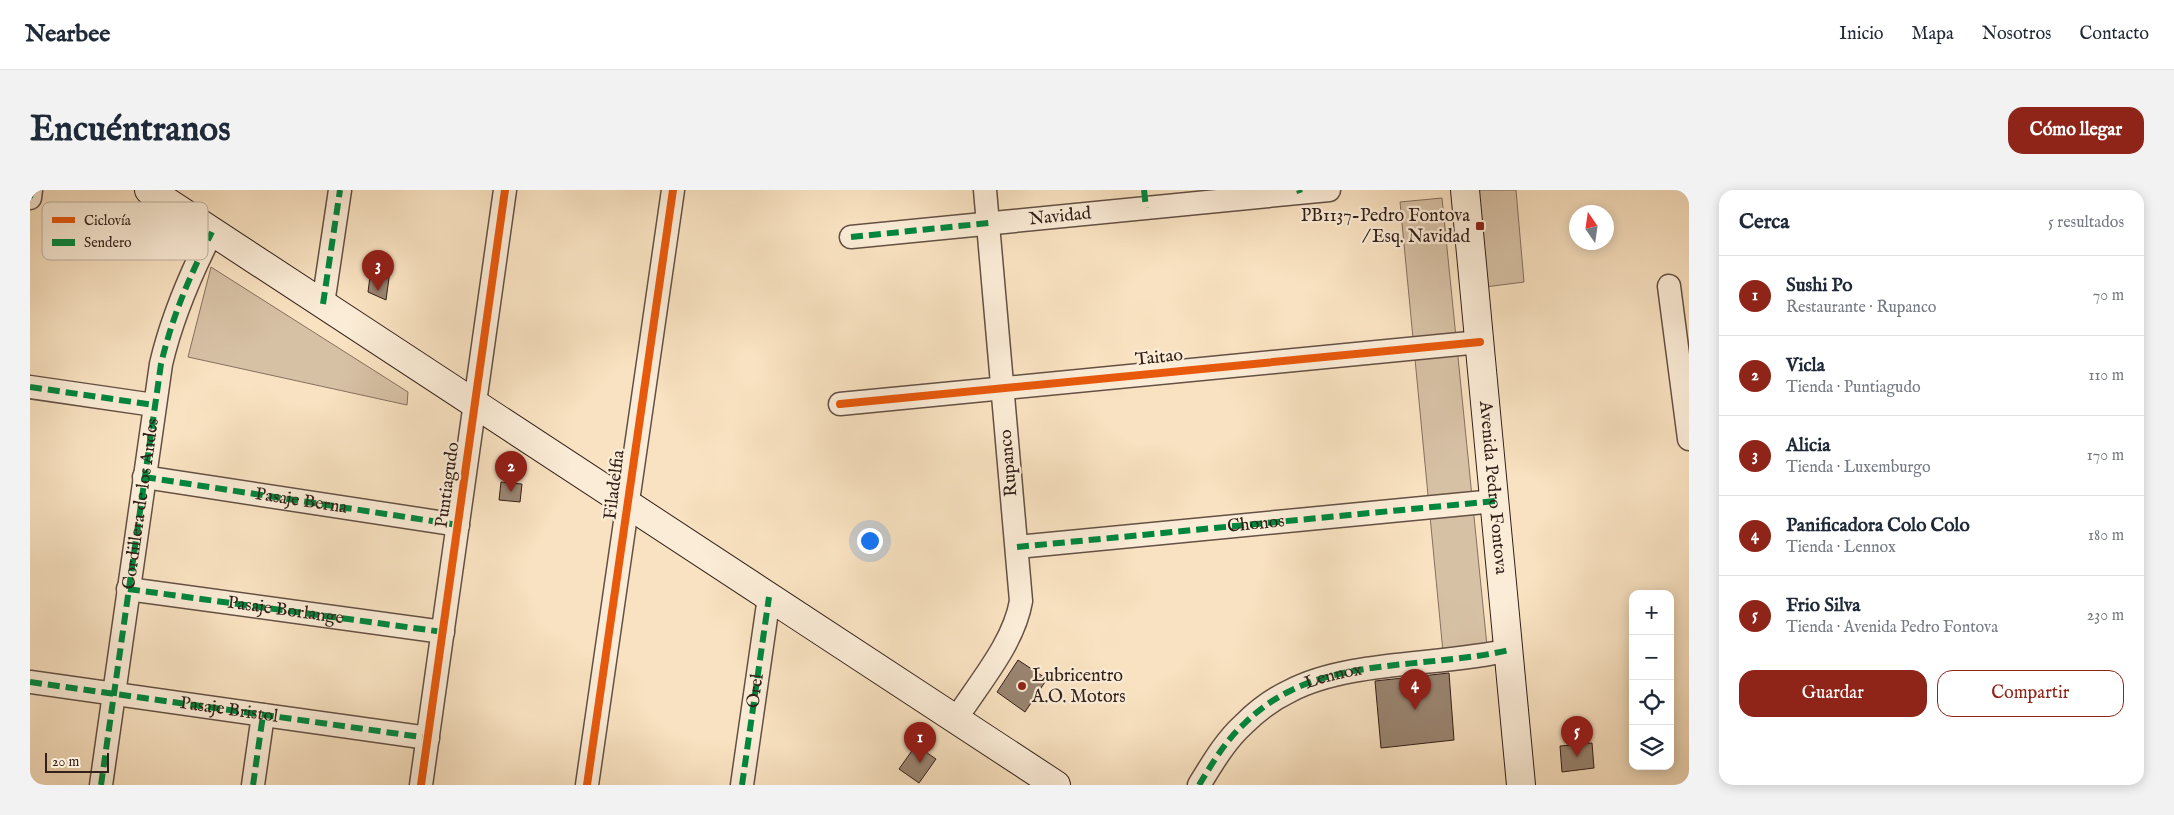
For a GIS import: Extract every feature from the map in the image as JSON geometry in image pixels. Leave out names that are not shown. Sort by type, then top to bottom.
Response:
[{"type":"main road","name":"Avenida Pedro Fontova","points":[[1465,190],[1521,785]]},
{"type":"main road","points":[[159,193],[171,202]]},
{"type":"main road","points":[[208,229],[1056,785]]},
{"type":"street","points":[[30,198],[31,190]]},
{"type":"street","points":[[323,304],[340,190]]},
{"type":"street","name":"Puntiagudo","points":[[421,785],[506,190]]},
{"type":"street","name":"Filadelfia","points":[[588,785],[673,190]]},
{"type":"street","name":"Rupanco","points":[[956,719],[1014,628],[1021,601],[985,190]]},
{"type":"street","name":"Navidad","points":[[850,236],[989,223],[1145,199],[1330,190]]},
{"type":"street","name":"Cordillera de los Andes","points":[[208,240],[212,232]]},
{"type":"street","name":"Cordillera de los Andes","points":[[100,785],[154,404],[170,328],[183,292],[198,260]]},
{"type":"street","points":[[1669,286],[1686,396],[1689,439]]},
{"type":"street","name":"Taitao","points":[[840,404],[1480,342]]},
{"type":"street","points":[[30,387],[154,404]]},
{"type":"street","name":"Pasaje Berna","points":[[144,477],[458,525]]},
{"type":"street","name":"Chonos","points":[[1017,547],[1495,501]]},
{"type":"street","name":"Pasaje Borlange","points":[[128,588],[443,632]]},
{"type":"street","name":"Orel","points":[[742,785],[769,596]]},
{"type":"street","name":"Lennox","points":[[1199,785],[1217,756],[1242,725],[1265,706],[1290,691],[1314,681],[1360,670],[1479,657],[1509,650]]},
{"type":"street","name":"Pasaje Bristol","points":[[30,682],[428,738]]},
{"type":"street","points":[[253,785],[263,715]]},
{"type":"shaded area","points":[[1475,190],[1516,190],[1524,282],[1485,287]]},
{"type":"shaded area","points":[[1442,198],[1487,646],[1443,652],[1400,202]]},
{"type":"shaded area","points":[[211,267],[408,392],[407,405],[188,357]]},
{"type":"building","points":[[372,261],[391,263],[386,300],[368,292]]},
{"type":"building","points":[[501,482],[522,484],[520,502],[499,500]]},
{"type":"building","name":"Lubricentro A.O. Motors","points":[[1018,660],[1047,679],[1025,712],[997,692]]},
{"type":"building","points":[[1449,673],[1454,740],[1381,748],[1375,681]]},
{"type":"building","points":[[1592,743],[1594,768],[1562,772],[1560,746]]},
{"type":"building","points":[[916,745],[936,759],[919,783],[899,769]]},
{"type":"marked path","points":[[30,198],[31,190]]},
{"type":"marked path","points":[[323,304],[340,190]]},
{"type":"marked path","points":[[1144,190],[1146,208]]},
{"type":"marked path","points":[[851,237],[989,223]]},
{"type":"marked path","points":[[208,240],[212,232]]},
{"type":"marked path","points":[[101,785],[161,364],[182,296],[198,260]]},
{"type":"marked path","points":[[30,387],[154,405]]},
{"type":"marked path","points":[[144,477],[458,525]]},
{"type":"marked path","points":[[1017,547],[1495,501]]},
{"type":"marked path","points":[[128,589],[443,632]]},
{"type":"marked path","points":[[742,785],[769,597]]},
{"type":"marked path","points":[[1199,785],[1219,753],[1237,731],[1254,714],[1290,691],[1314,681],[1340,674],[1509,650]]},
{"type":"marked path","points":[[30,682],[428,738]]},
{"type":"marked path","points":[[253,785],[263,715]]},
{"type":"cycle path","points":[[421,785],[505,190]]},
{"type":"cycle path","points":[[587,785],[673,190]]},
{"type":"cycle path","points":[[840,404],[1480,342]]},
{"type":"place","name":"PB1137-Pedro Fontova / Esq. Navidad","points":[[1480,226]]},
{"type":"place","name":"Alicia","points":[[378,291]]},
{"type":"place","name":"Vicla","points":[[511,492]]},
{"type":"place","name":"Lubricentro A.O. Motors","points":[[1022,686]]},
{"type":"place","name":"Panificadora Colo Colo","points":[[1415,710]]},
{"type":"place","name":"Frio Silva","points":[[1577,757]]},
{"type":"place","name":"Sushi Po","points":[[920,763]]}]
